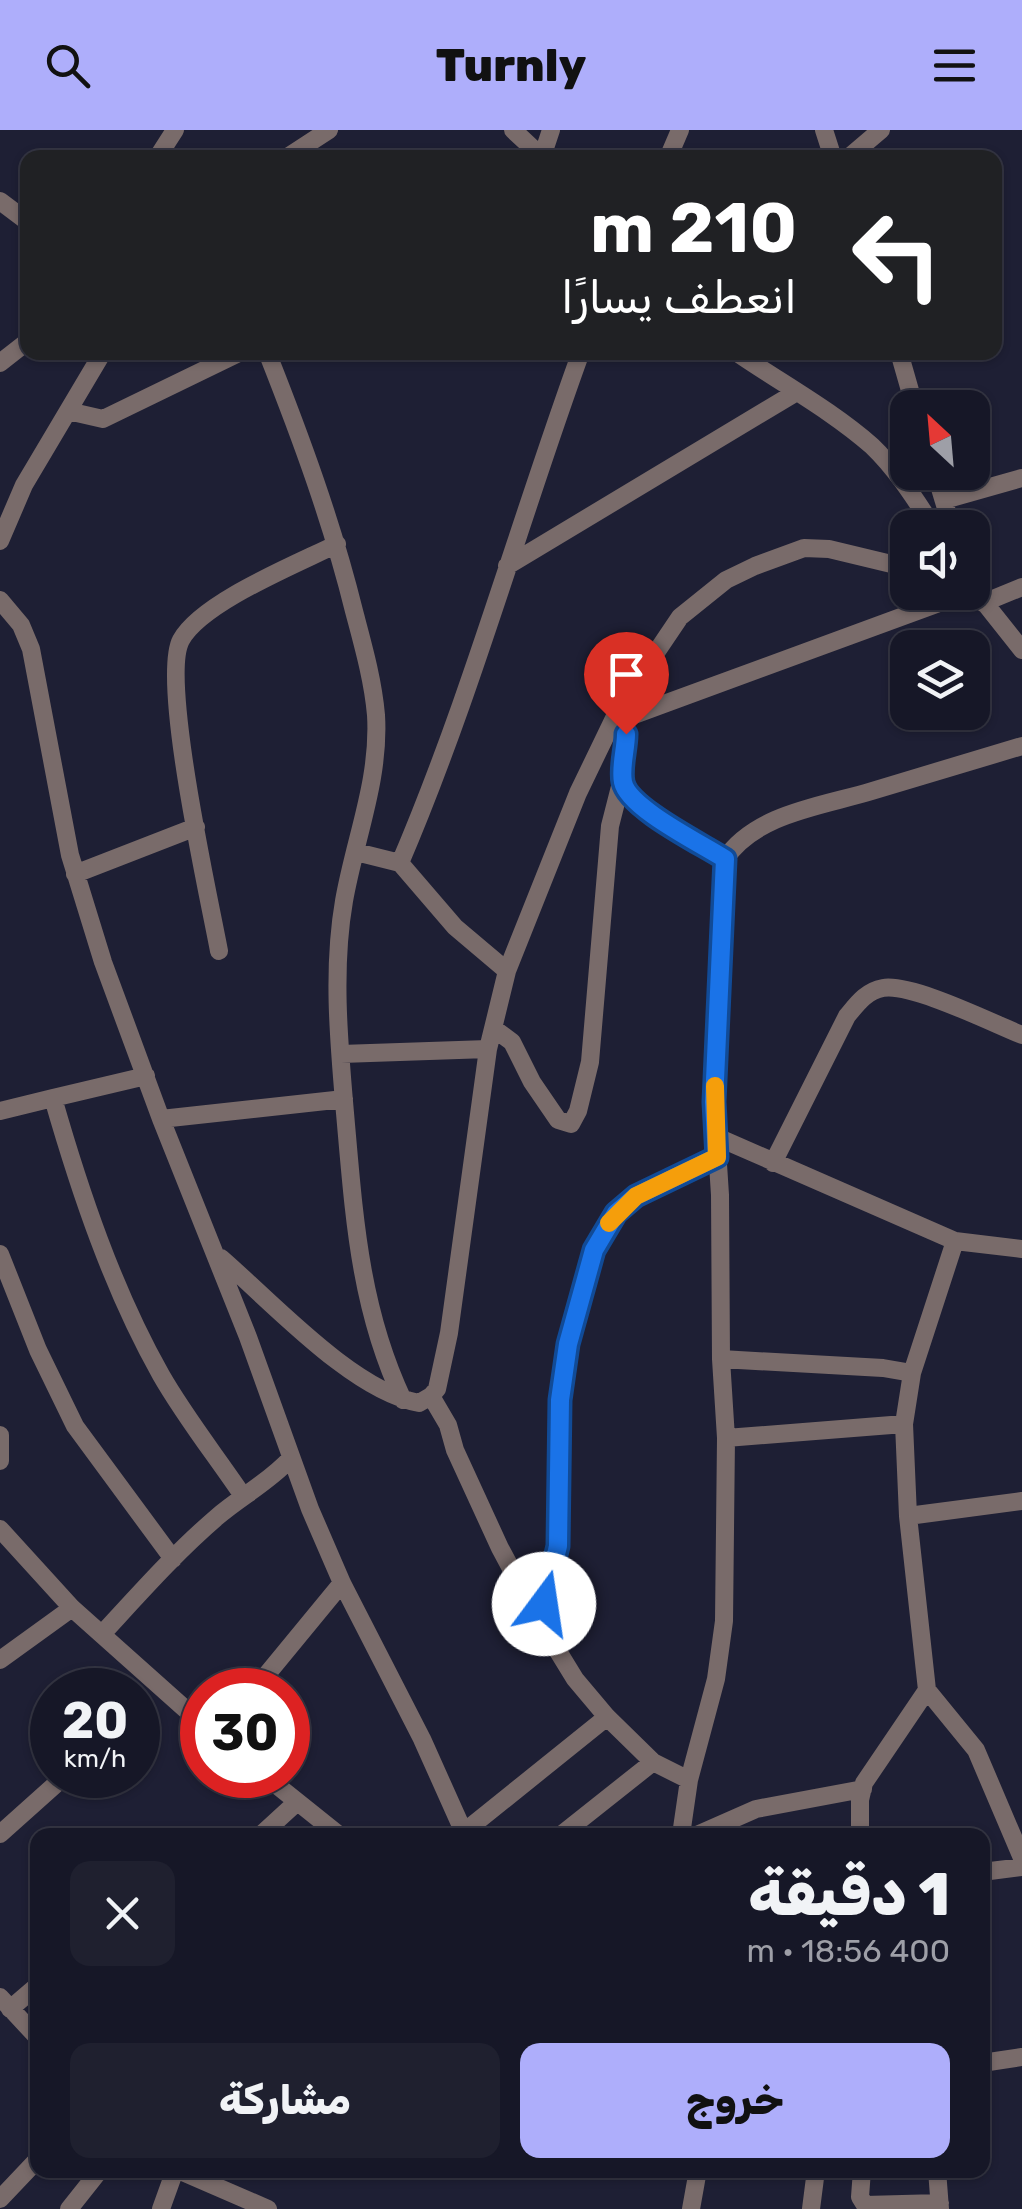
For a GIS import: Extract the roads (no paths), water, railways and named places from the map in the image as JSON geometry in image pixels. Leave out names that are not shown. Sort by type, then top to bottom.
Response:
[{"type":"street","points":[[298,150],[328,130]]},
{"type":"street","points":[[513,130],[534,150]]},
{"type":"street","points":[[857,150],[881,130]]},
{"type":"street","points":[[0,363],[20,347]]},
{"type":"street","points":[[0,542],[24,485],[98,360]]},
{"type":"street","points":[[68,411],[103,420],[225,360]]},
{"type":"street","points":[[271,360],[337,544],[376,713],[371,789],[344,900],[339,941],[340,1054],[352,1191],[370,1312],[383,1357],[403,1400]]},
{"type":"street","points":[[400,863],[472,678],[578,360]]},
{"type":"street","points":[[748,360],[871,446],[892,467],[922,510]]},
{"type":"street","points":[[901,360],[909,390]]},
{"type":"street","points":[[508,566],[795,393]]},
{"type":"street","points":[[944,500],[1022,478]]},
{"type":"street","points":[[941,490],[947,510]]},
{"type":"street","points":[[220,951],[196,827],[176,687],[175,660],[180,641],[194,623],[213,609],[337,544]]},
{"type":"street","points":[[217,1255],[339,1362],[378,1389],[419,1403],[431,1396],[437,1389],[449,1333],[488,1049],[507,971],[578,793],[621,712],[680,617],[726,580],[804,548],[829,549],[890,564]]},
{"type":"street","points":[[990,591],[1022,587]]},
{"type":"street","points":[[0,600],[21,624],[31,648],[75,874],[162,1119],[217,1255],[290,1459],[342,1583],[422,1739],[462,1828]]},
{"type":"street","points":[[621,712],[924,610]]},
{"type":"street","points":[[988,610],[1022,650]]},
{"type":"street","points":[[493,1028],[512,1042],[532,1082],[558,1120],[572,1124],[590,1062],[610,826],[626,746],[621,712]]},
{"type":"street","points":[[682,1828],[688,1780],[716,1679],[724,1621],[726,1438],[714,1102],[725,859],[748,836],[785,817],[1022,746]]},
{"type":"street","points":[[622,780],[636,802],[725,859]]},
{"type":"street","points":[[75,874],[196,827]]},
{"type":"street","points":[[356,852],[400,863],[455,927],[507,971]]},
{"type":"street","points":[[773,1163],[847,1016],[859,1000],[873,991],[898,988],[919,994],[1022,1036]]},
{"type":"street","points":[[340,1054],[488,1049]]},
{"type":"street","points":[[0,1111],[146,1076]]},
{"type":"street","points":[[53,1098],[86,1202],[147,1349],[163,1379],[243,1496]]},
{"type":"street","points":[[162,1119],[344,1099]]},
{"type":"street","points":[[537,1617],[551,1583],[558,1546],[560,1400],[568,1344],[594,1250],[616,1213],[636,1196],[717,1147],[773,1163],[955,1242],[1022,1249]]},
{"type":"street","points":[[955,1242],[912,1373],[904,1424],[908,1516],[927,1690],[976,1750],[1022,1858]]},
{"type":"street","points":[[0,1254],[66,1410],[173,1559]]},
{"type":"street","points":[[721,1359],[912,1373]]},
{"type":"street","points":[[431,1396],[448,1424],[455,1450],[500,1548],[576,1679],[652,1762],[688,1780]]},
{"type":"street","points":[[726,1438],[904,1424]]},
{"type":"street","points":[[0,1435],[0,1461]]},
{"type":"street","points":[[102,1634],[173,1559],[290,1459]]},
{"type":"street","points":[[908,1516],[1022,1501]]},
{"type":"street","points":[[0,1529],[72,1608],[180,1704]]},
{"type":"street","points":[[272,1668],[342,1583]]},
{"type":"street","points":[[2,1656],[72,1608]]},
{"type":"street","points":[[860,1828],[863,1790],[870,1771],[927,1690]]},
{"type":"street","points":[[472,1828],[607,1717]]},
{"type":"street","points":[[570,1828],[652,1762]]},
{"type":"street","points":[[713,1828],[756,1809],[863,1790]]},
{"type":"street","points":[[0,1834],[40,1798]]},
{"type":"street","points":[[292,1798],[331,1828]]},
{"type":"street","points":[[269,1828],[297,1802]]},
{"type":"street","points":[[990,1871],[1022,1867]]},
{"type":"street","points":[[30,1990],[5,2004],[30,2030]]},
{"type":"street","points":[[990,2062],[1022,2057]]},
{"type":"street","points":[[0,2199],[30,2167]]},
{"type":"street","points":[[70,2209],[94,2178]]},
{"type":"street","points":[[160,2209],[174,2178]]},
{"type":"street","points":[[196,2178],[268,2209]]},
{"type":"street","points":[[690,2209],[696,2178]]},
{"type":"street","points":[[811,2209],[815,2178]]},
{"type":"street","points":[[861,2178],[860,2197],[865,2205],[940,2206],[938,2178]]}]
